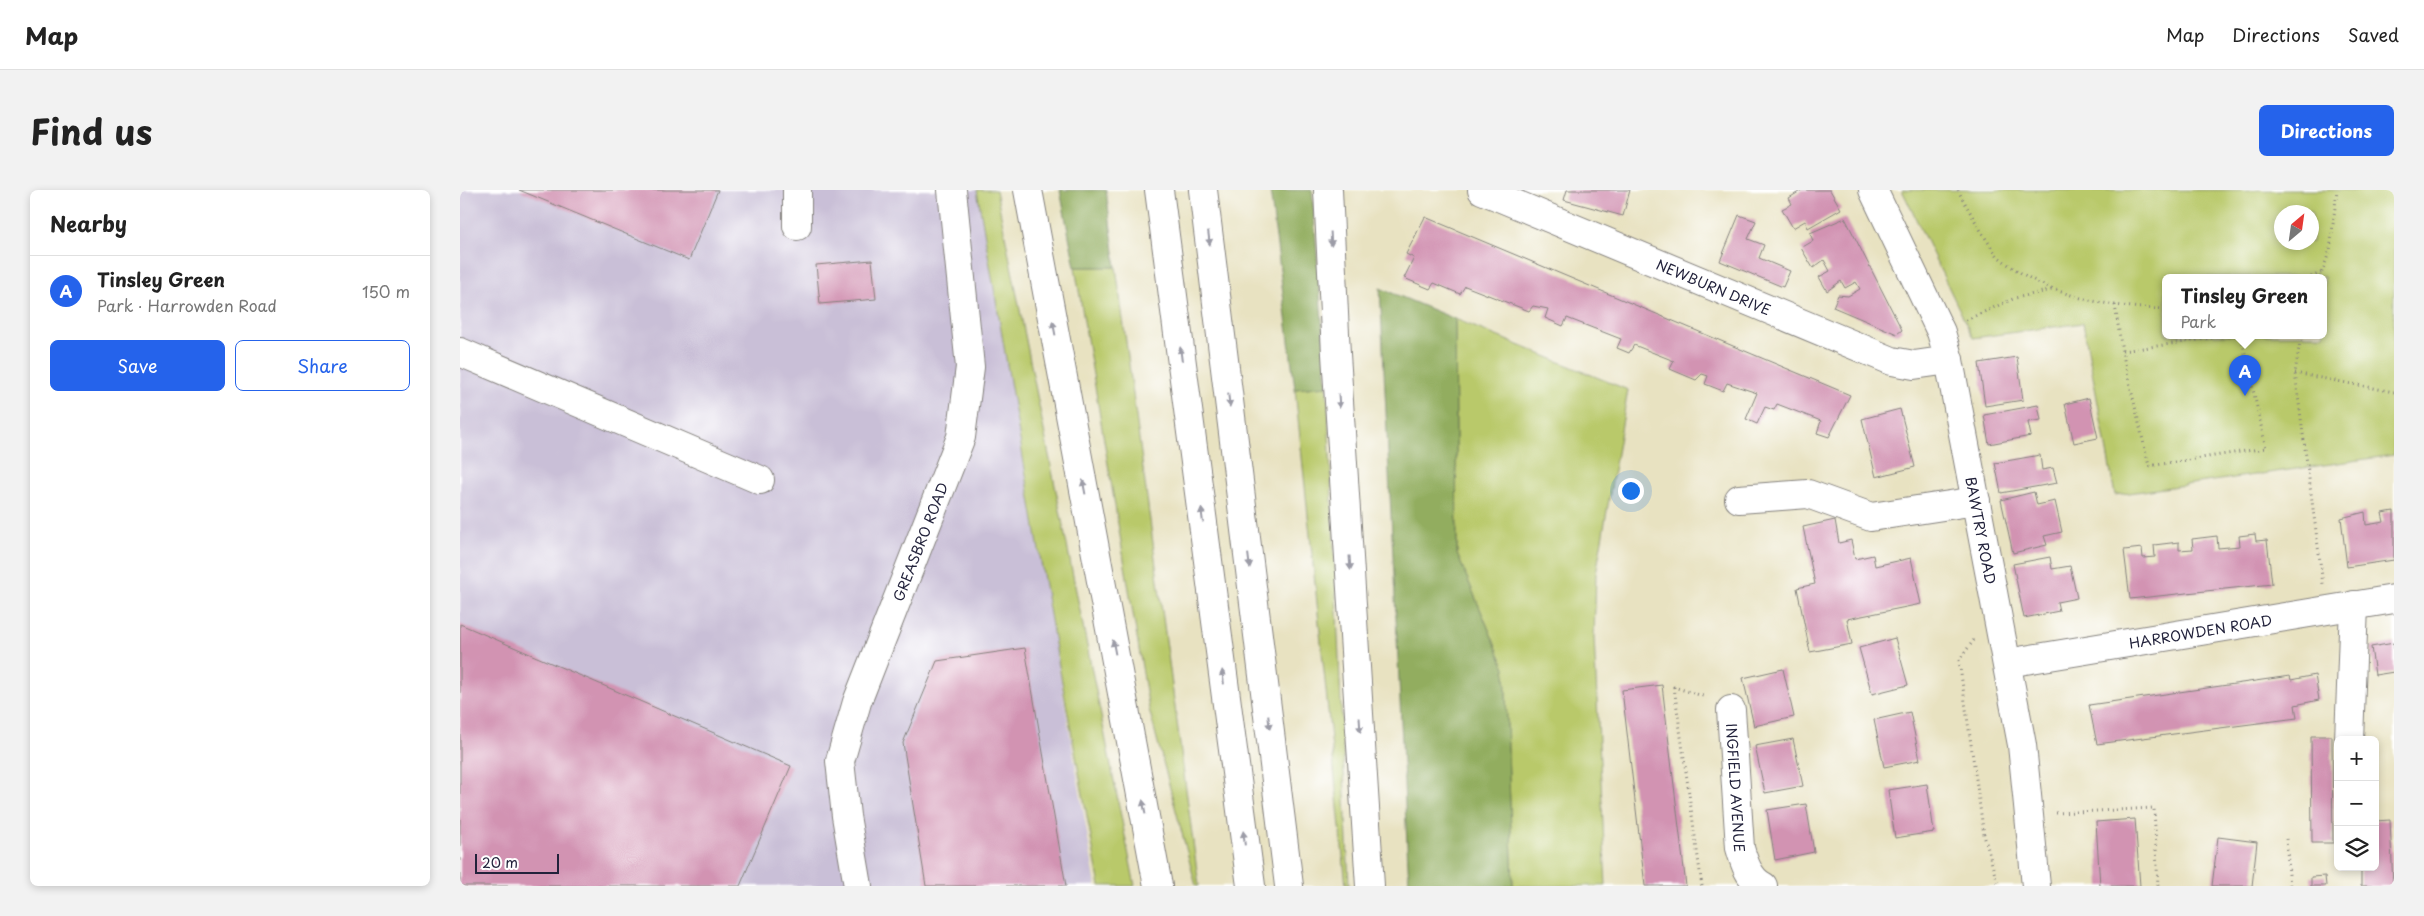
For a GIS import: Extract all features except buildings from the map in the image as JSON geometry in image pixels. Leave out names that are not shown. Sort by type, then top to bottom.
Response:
[{"type":"main road","points":[[797,190],[797,226]]},
{"type":"main road","name":"GREASBRO ROAD","points":[[858,886],[846,816],[840,761],[857,702],[961,436],[964,419],[970,367],[952,190]]},
{"type":"main road","points":[[1028,190],[1158,886]]},
{"type":"main road","points":[[1159,190],[1251,886]]},
{"type":"main road","points":[[1203,190],[1290,886]]},
{"type":"main road","points":[[1328,190],[1336,354],[1370,886]]},
{"type":"main road","name":"NEWBURN DRIVE","points":[[1482,190],[1892,361],[1914,365],[1949,360]]},
{"type":"main road","name":"BAWTRY ROAD","points":[[1873,190],[1941,332],[1949,360],[2022,745],[2036,886]]},
{"type":"main road","points":[[460,352],[760,480]]},
{"type":"main road","points":[[1739,499],[1808,494],[1870,517],[1976,501]]},
{"type":"main road","name":"HARROWDEN ROAD","points":[[2006,663],[2327,609],[2394,600]]},
{"type":"main road","points":[[2349,736],[2354,605]]},
{"type":"main road","name":"INGFIELD AVENUE","points":[[1731,710],[1740,848],[1746,868],[1758,884],[1763,886]]},
{"type":"path","points":[[1958,190],[1999,258],[2052,290],[2129,308],[2162,309]]},
{"type":"path","points":[[2320,274],[2330,250],[2337,190]]},
{"type":"path","points":[[1941,332],[2015,298],[2052,290]]},
{"type":"path","points":[[2115,305],[2122,351],[2149,466],[2266,448],[2241,339]]},
{"type":"path","points":[[2122,351],[2205,339]]},
{"type":"path","points":[[2300,339],[2295,374],[2327,609]]},
{"type":"path","points":[[2295,374],[2394,392]]},
{"type":"path","points":[[1998,886],[1984,835],[1959,660],[1979,632],[1999,624]]},
{"type":"path","points":[[1702,886],[1674,686],[1714,700],[1731,710]]},
{"type":"path","points":[[2030,814],[2154,808],[2158,886]]},
{"type":"path","points":[[2286,839],[2290,886]]},
{"type":"shaded area","points":[[460,190],[977,190],[1096,886],[460,886]]},
{"type":"green space","points":[[977,190],[996,190],[1135,886],[1100,886],[1057,655]]},
{"type":"green space","points":[[1060,190],[1106,190],[1116,267],[1075,267]]},
{"type":"green space","points":[[1270,190],[1312,190],[1327,386],[1295,389]]},
{"type":"green space","points":[[1902,190],[2394,190],[2394,455],[2115,495],[2083,323],[1973,338]]},
{"type":"green space","points":[[1075,267],[1116,267],[1199,886],[1196,886],[1149,709]]},
{"type":"green space","points":[[1380,288],[1455,319],[1457,554],[1505,668],[1513,886],[1409,886]]},
{"type":"green space","points":[[1455,319],[1628,390],[1596,574],[1594,637],[1606,886],[1513,886],[1505,668],[1457,554]]},
{"type":"green space","points":[[1327,386],[1349,886],[1346,886],[1295,389]]},
{"type":"place","name":"Tinsley Green","points":[[2245,396]]}]
